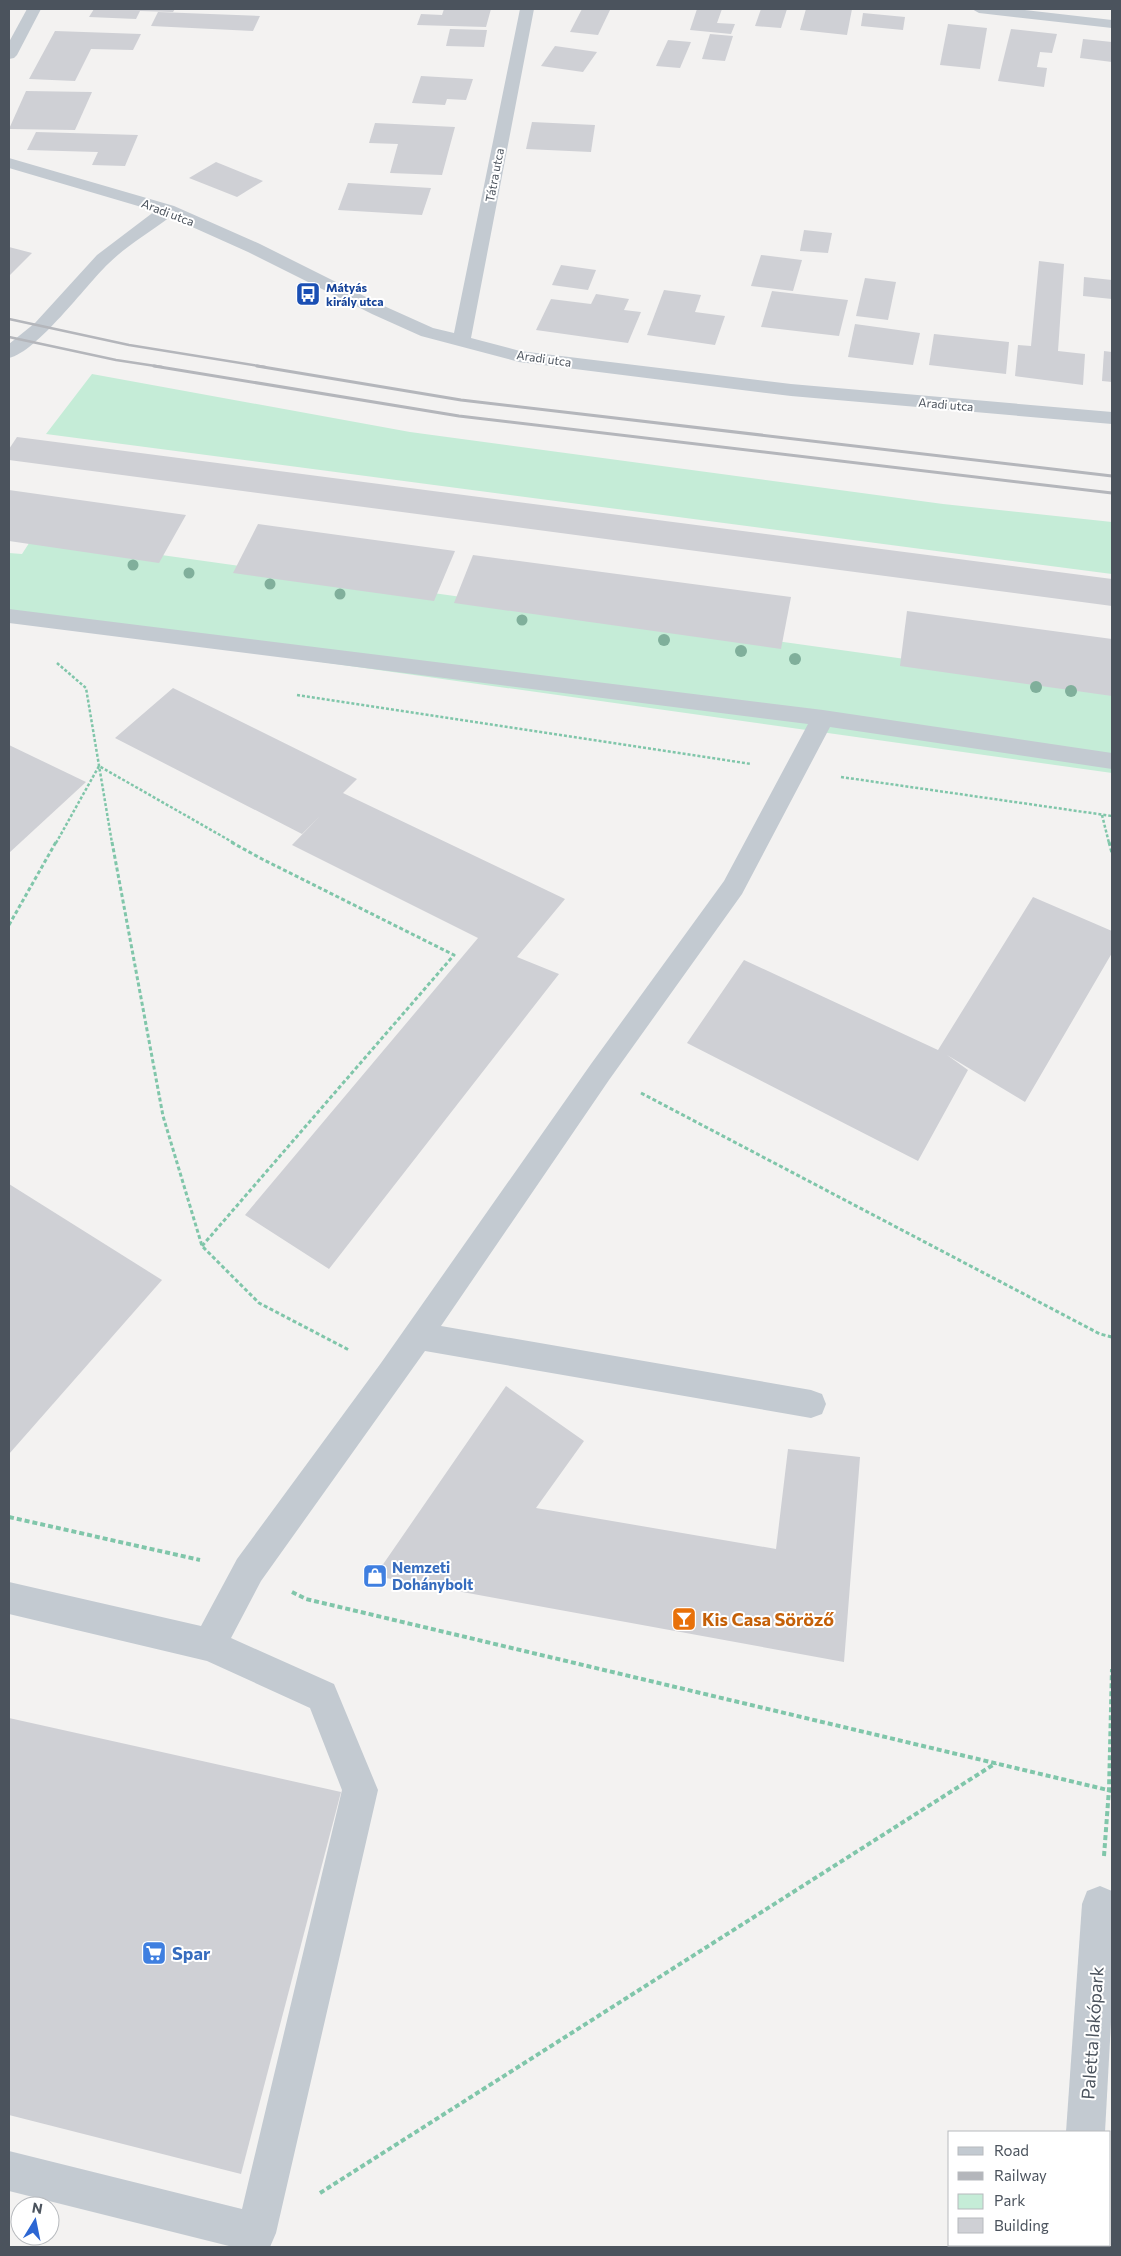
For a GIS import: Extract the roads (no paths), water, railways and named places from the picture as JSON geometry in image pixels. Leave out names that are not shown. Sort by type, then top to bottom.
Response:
[{"type":"street","points":[[9,55],[34,9]]},
{"type":"street","name":"Tátra utca","points":[[461,342],[526,9]]},
{"type":"street","points":[[979,9],[1112,24]]},
{"type":"street","name":"Aradi utca","points":[[9,163],[168,210],[254,248],[378,310],[427,332],[519,356],[790,390],[1112,418]]},
{"type":"street","points":[[9,353],[41,327],[103,259],[168,210]]},
{"type":"street","points":[[9,616],[823,718],[1112,762]]},
{"type":"street","points":[[209,1645],[249,1570],[392,1373],[600,1072],[733,886],[823,718]]},
{"type":"street","points":[[417,1336],[811,1404]]},
{"type":"street","points":[[9,1598],[209,1645],[322,1696],[360,1790],[259,2240],[9,2171]]},
{"type":"street","name":"Paletta lakópark","points":[[1085,2131],[1100,1904]]},
{"type":"railway","points":[[9,319],[129,345],[265,367]]},
{"type":"railway","points":[[9,337],[116,360],[162,367]]},
{"type":"railway","points":[[154,366],[459,416],[1112,493]]},
{"type":"railway","points":[[257,366],[461,400],[1112,476]]},
{"type":"place","name":"Mátyás király utca","points":[[308,294]]},
{"type":"place","name":"Nemzeti Dohánybolt","points":[[375,1576]]},
{"type":"place","name":"Kis Casa Söröző","points":[[684,1619]]},
{"type":"place","name":"Spar","points":[[154,1953]]}]
